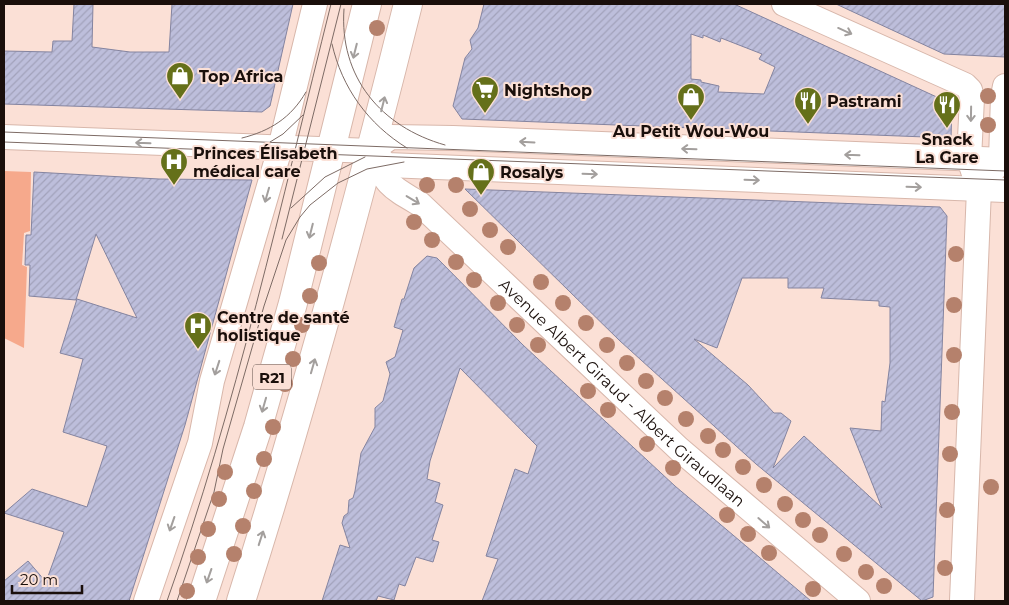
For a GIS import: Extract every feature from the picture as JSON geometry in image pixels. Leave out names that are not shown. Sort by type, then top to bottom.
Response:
[{"type":"main road","name":"R21","points":[[201,601],[258,427],[293,303],[332,150],[366,4]]},
{"type":"main road","name":"R21","points":[[241,601],[299,417],[358,201],[408,4]]},
{"type":"street","points":[[146,601],[200,443],[212,381],[280,148],[316,4]]},
{"type":"street","points":[[784,4],[818,11],[965,85],[970,90],[972,98],[969,159],[979,190],[962,601]]},
{"type":"street","points":[[979,190],[1003,160],[1003,96],[1005,86]]},
{"type":"street","points":[[4,137],[371,151],[391,137],[1003,160]]},
{"type":"street","points":[[371,151],[387,165],[1005,190]]},
{"type":"street","name":"Avenue Albert Giraud - Albert Giraudlaan","points":[[371,151],[379,170],[389,185],[420,204],[679,449],[858,601]]},
{"type":"street","points":[[358,201],[366,192],[389,185]]},
{"type":"shaded area","points":[[4,171],[31,172],[30,231],[24,233],[22,265],[27,267],[24,348],[4,338]]},
{"type":"building","points":[[74,4],[93,4],[92,47],[130,52],[169,52],[172,4],[293,4],[270,106],[262,112],[4,104],[4,51],[52,52],[53,41],[72,41]]},
{"type":"building","points":[[484,4],[734,4],[952,104],[951,138],[462,119],[453,106],[465,58],[472,49],[470,40],[478,28]],"holes":[[[691,34],[703,38],[703,35],[720,42],[721,38],[762,54],[759,59],[775,67],[764,94],[718,92],[719,86],[691,79]]]},
{"type":"building","points":[[836,4],[1005,4],[1005,57],[944,54]]},
{"type":"building","points":[[34,172],[159,179],[252,180],[185,425],[129,601],[4,601],[4,581],[28,561],[46,582],[64,532],[4,513],[32,489],[87,507],[107,446],[63,432],[83,359],[60,353],[77,299],[137,318],[96,234],[76,300],[29,296],[30,265],[25,265],[26,235],[31,235]]},
{"type":"building","points":[[465,189],[940,207],[947,216],[933,597],[922,601],[756,464],[620,341]],"holes":[[[742,278],[788,278],[788,288],[824,288],[821,298],[879,301],[879,306],[890,307],[890,363],[885,402],[882,401],[881,431],[850,428],[882,508],[804,436],[773,468],[791,421],[781,413],[774,413],[748,385],[694,339],[717,348]]]},
{"type":"building","points":[[427,256],[437,258],[523,345],[675,486],[811,601],[482,601],[498,559],[486,556],[515,469],[528,474],[537,446],[460,368],[430,461],[427,479],[440,483],[435,502],[443,505],[432,540],[439,542],[433,562],[416,557],[405,586],[399,584],[394,600],[378,596],[376,601],[322,601],[340,545],[350,548],[342,523],[344,516],[348,513],[349,500],[353,498],[355,491],[361,453],[375,427],[375,408],[383,401],[390,374],[386,362],[395,357],[403,330],[394,327],[402,299],[404,299],[414,268]]},
{"type":"tram line","points":[[167,601],[192,528],[236,380],[331,4]]},
{"type":"tram line","points":[[282,239],[341,4]]},
{"type":"tram line","points":[[344,9],[344,34],[349,56],[357,77],[369,96],[384,112],[402,126],[422,137],[445,145]]},
{"type":"tram line","points":[[332,44],[342,75],[359,104],[380,128],[407,148]]},
{"type":"tram line","points":[[242,138],[262,132],[279,122],[294,109],[306,92]]},
{"type":"tram line","points":[[270,142],[283,134],[303,115]]},
{"type":"tram line","points":[[4,132],[1005,171]]},
{"type":"tram line","points":[[4,142],[1005,180]]},
{"type":"tram line","points":[[291,208],[325,177],[365,157]]},
{"type":"tram line","points":[[177,601],[214,492],[223,449],[264,306],[286,240],[310,205],[338,183],[367,169],[404,162]]},
{"type":"place","name":"Top Africa","points":[[180,100]]},
{"type":"place","name":"Nightshop","points":[[485,114]]},
{"type":"place","name":"Au Petit Wou-Wou","points":[[691,121]]},
{"type":"place","name":"Pastrami","points":[[808,125]]},
{"type":"place","name":"Snack La Gare","points":[[947,129]]},
{"type":"place","name":"Princes Élisabeth médical care","points":[[174,186]]},
{"type":"place","name":"Rosalys","points":[[481,196]]},
{"type":"place","name":"Centre de santé holistique","points":[[198,350]]}]
